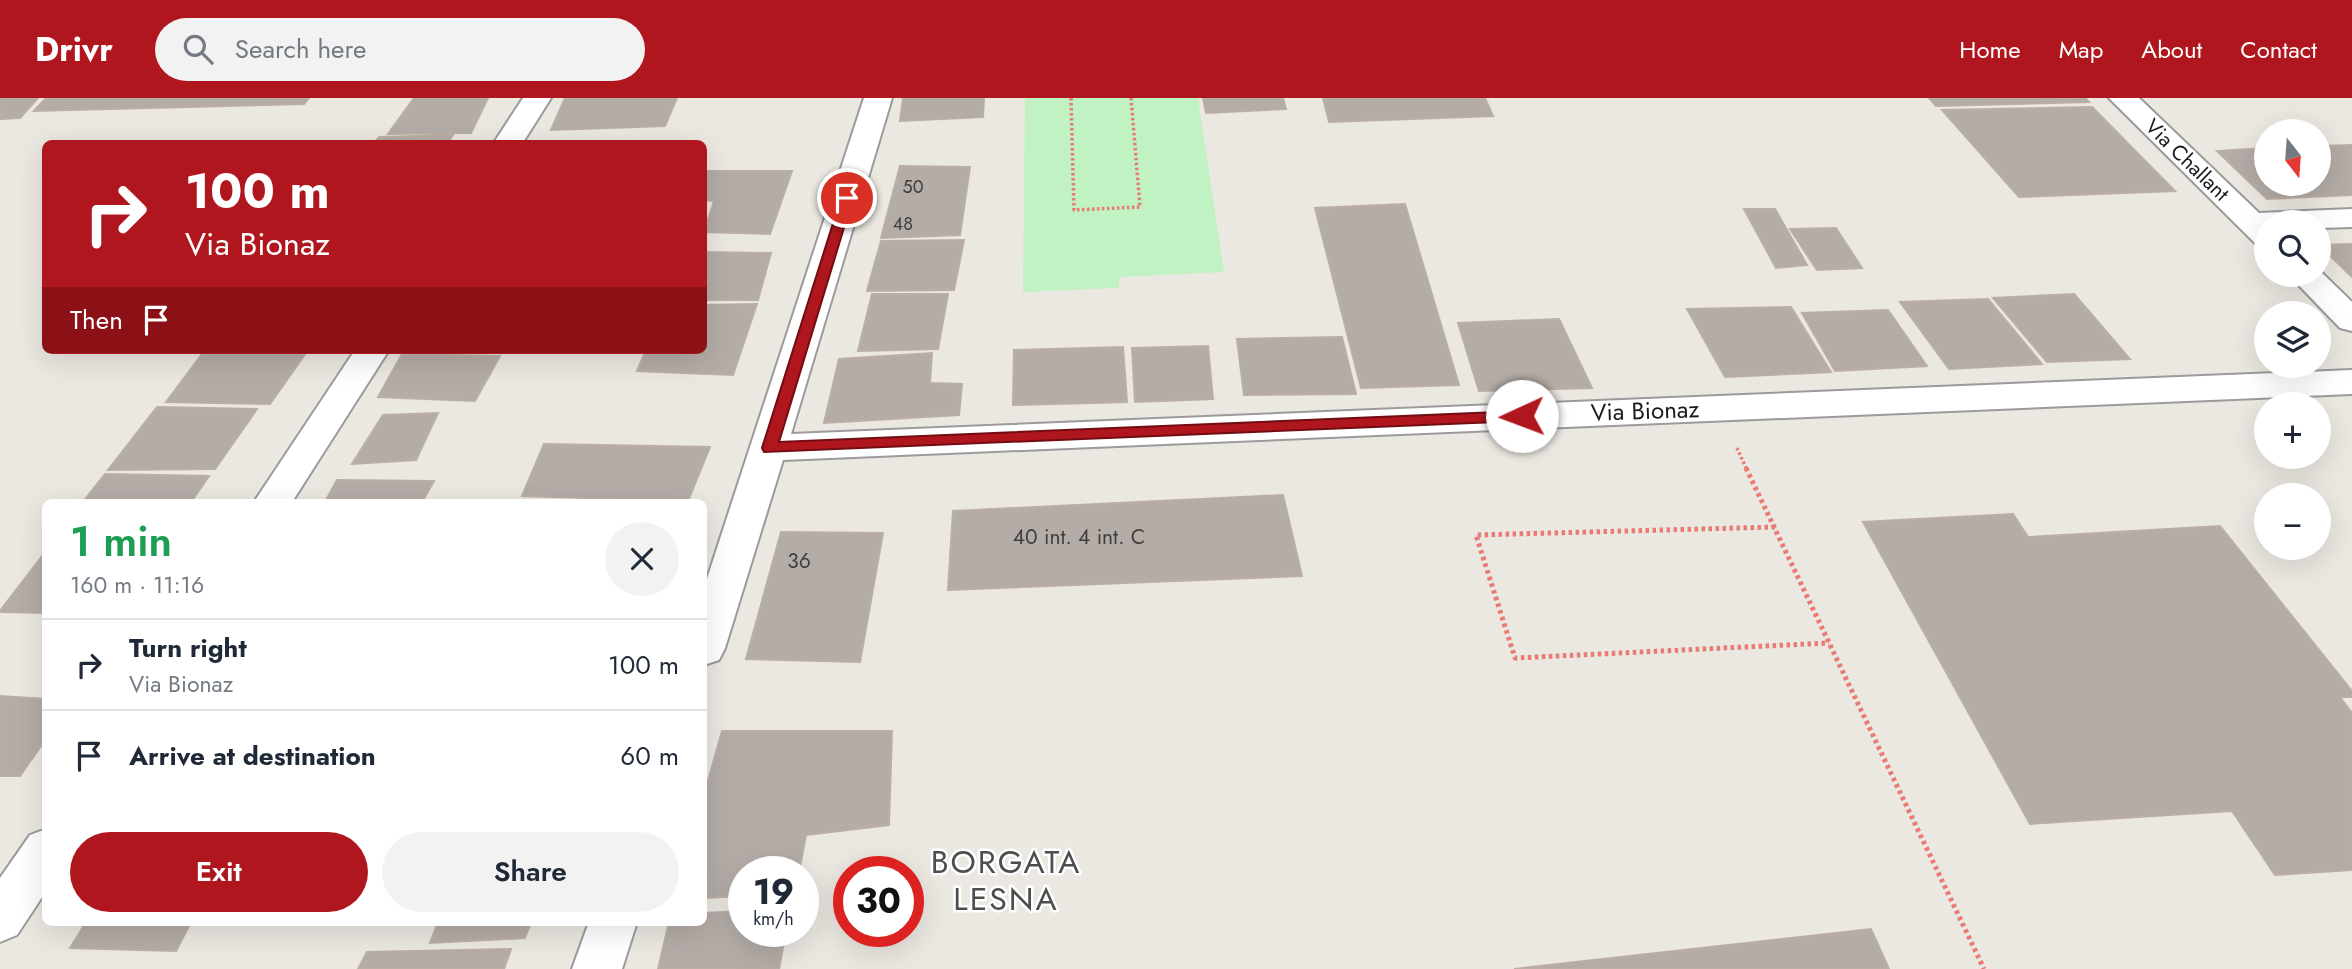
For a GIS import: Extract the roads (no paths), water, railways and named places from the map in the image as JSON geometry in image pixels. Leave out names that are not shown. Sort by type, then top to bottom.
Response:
[{"type":"street","points":[[510,140],[537,98]]},
{"type":"street","points":[[707,639],[878,98]]},
{"type":"street","name":"Via Challant","points":[[2123,98],[2254,224]]},
{"type":"street","name":"Via Challant","points":[[2331,220],[2352,218]]},
{"type":"street","points":[[2318,287],[2352,320]]},
{"type":"street","points":[[275,499],[369,354]]},
{"type":"street","name":"Via Bionaz","points":[[769,448],[2352,383]]},
{"type":"street","points":[[0,919],[42,856]]},
{"type":"street","points":[[597,969],[612,926]]},
{"type":"district","name":"BORGATA LESNA","points":[[1006,880]]}]
